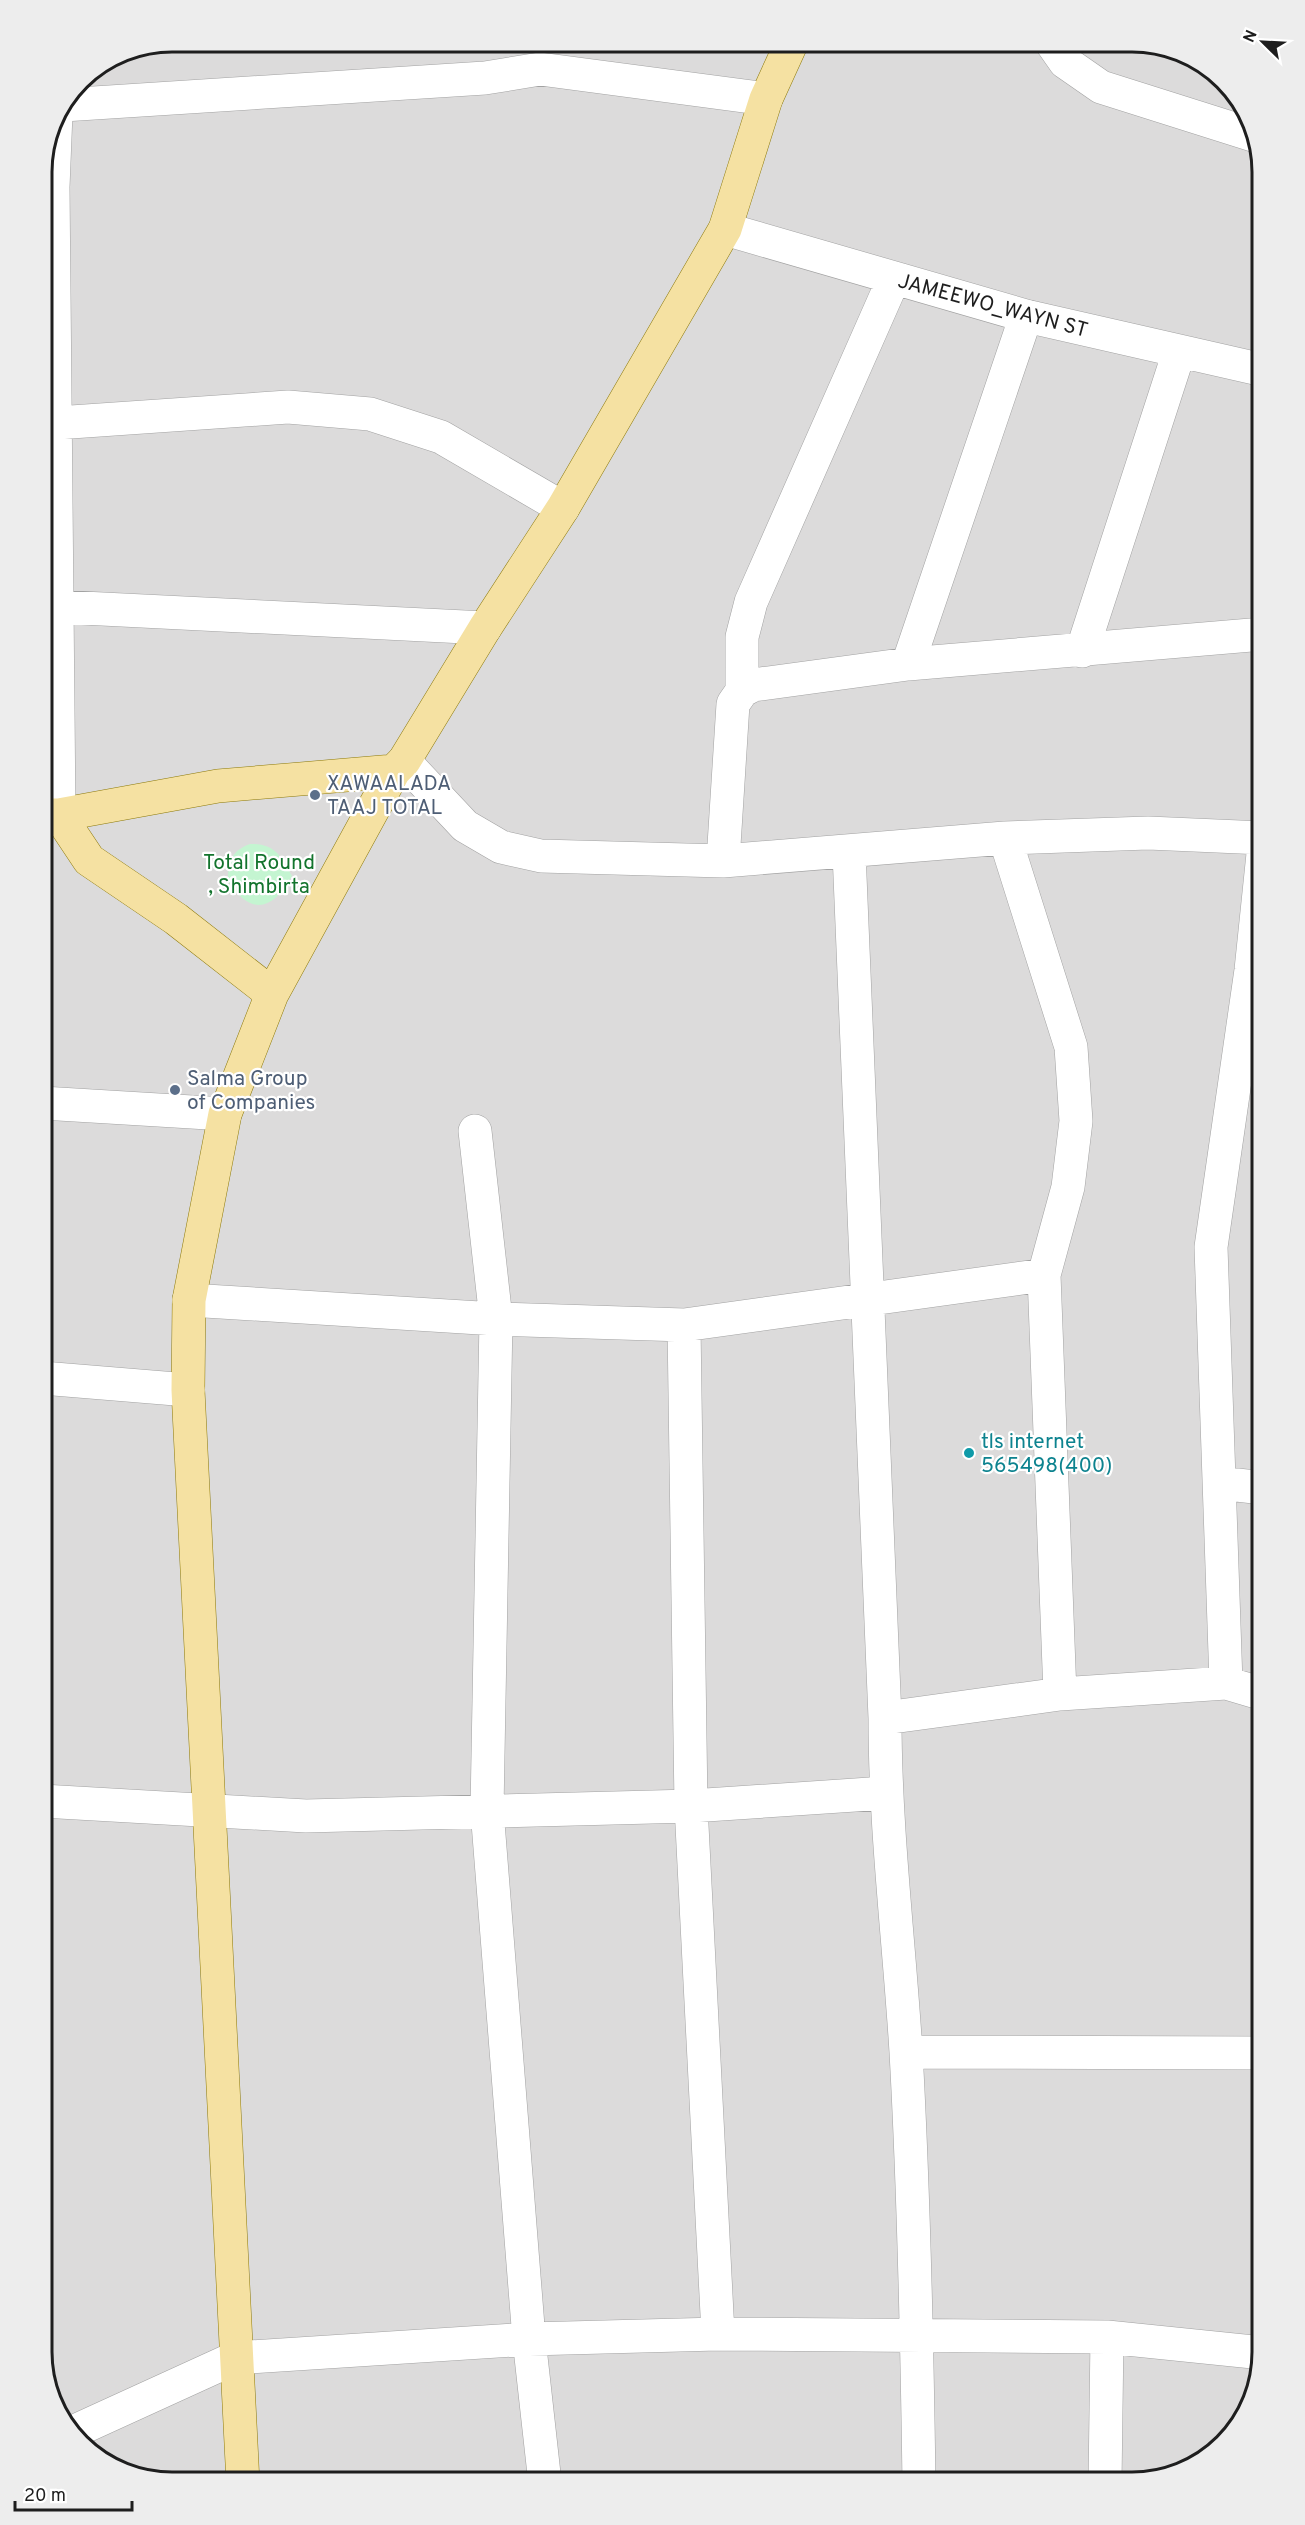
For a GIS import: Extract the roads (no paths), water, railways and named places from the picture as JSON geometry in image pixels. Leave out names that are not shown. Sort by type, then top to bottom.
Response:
[{"type":"main road","points":[[242,2472],[188,1390],[189,1300],[225,1114],[272,994],[399,766],[563,508],[725,229],[766,99],[787,53]]},
{"type":"main road","points":[[53,815],[218,786],[399,766]]},
{"type":"main road","points":[[53,817],[89,860],[176,919],[272,994]]},
{"type":"street","points":[[1059,53],[1065,62],[1101,87],[1245,133]]},
{"type":"street","points":[[74,104],[485,78],[540,69],[766,99]]},
{"type":"street","name":"JAMEEWO_WAYN ST","points":[[725,229],[1026,316],[1252,368]]},
{"type":"street","points":[[742,691],[742,637],[751,602],[894,278]]},
{"type":"street","points":[[908,664],[1026,316]]},
{"type":"street","points":[[1082,651],[1179,352]]},
{"type":"street","points":[[53,424],[288,407],[370,414],[441,437],[563,508]]},
{"type":"street","points":[[53,606],[485,628]]},
{"type":"street","points":[[723,861],[734,704],[742,691],[753,685],[908,664],[1252,635]]},
{"type":"street","points":[[399,766],[465,826],[501,847],[541,856],[723,861],[1005,838],[1148,833],[1252,838]]},
{"type":"street","points":[[1005,838],[1071,1047],[1076,1121],[1068,1187],[1044,1275],[1060,1694]]},
{"type":"street","points":[[849,852],[865,1298],[885,1718],[885,1793],[906,2052],[917,2335],[919,2472]]},
{"type":"street","points":[[1226,1683],[1211,1247],[1252,960]]},
{"type":"street","points":[[53,1104],[225,1114]]},
{"type":"street","points":[[476,1131],[495,1319],[487,1810],[530,2339],[544,2472]]},
{"type":"street","points":[[189,1300],[495,1319],[684,1324],[1044,1275]]},
{"type":"street","points":[[684,1324],[691,1806],[718,2334]]},
{"type":"street","points":[[52,1379],[188,1390]]},
{"type":"street","points":[[1220,1483],[1252,1487]]},
{"type":"street","points":[[885,1718],[1060,1694],[1226,1683],[1252,1691]]},
{"type":"street","points":[[52,1802],[306,1816],[691,1806],[885,1793]]},
{"type":"street","points":[[906,2052],[1252,2053]]},
{"type":"street","points":[[80,2429],[235,2358],[530,2339],[718,2334],[1107,2337],[1252,2352]]},
{"type":"street","points":[[1105,2472],[1107,2337]]},
{"type":"place","name":"XAWAALADA TAAJ TOTAL","points":[[315,795]]},
{"type":"place","name":"Salma Group of Companies","points":[[175,1090]]},
{"type":"place","name":"tls internet 565498(400)","points":[[969,1453]]},
{"type":"park label","name":"Total Round , Shimbirta","points":[[259,874]]}]
